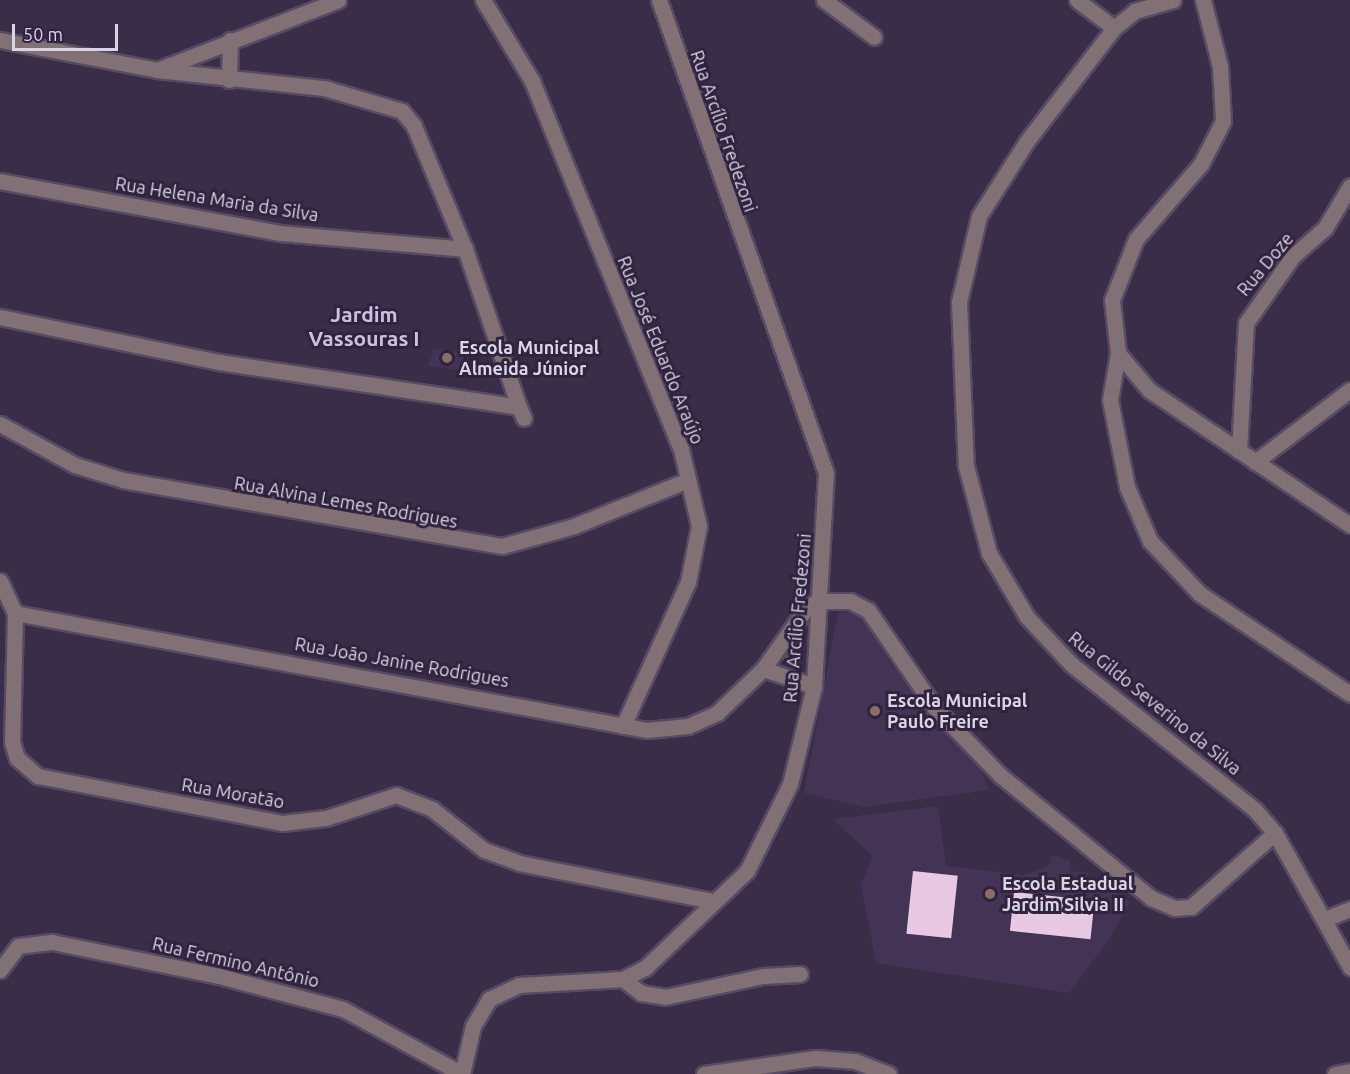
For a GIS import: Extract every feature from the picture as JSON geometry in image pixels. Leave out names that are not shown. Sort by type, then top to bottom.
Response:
[{"type":"street","points":[[158,70],[230,40],[338,0]]},
{"type":"street","name":"Rua José Eduardo Araújo","points":[[483,0],[532,81],[681,449],[699,526],[696,559],[623,726]]},
{"type":"street","name":"Rua Arcílio Fredezoni","points":[[462,1074],[473,1026],[489,999],[519,985],[623,979],[645,968],[747,871],[772,829],[814,686],[826,508],[823,462],[659,0]]},
{"type":"street","points":[[824,0],[874,37]]},
{"type":"street","points":[[1077,0],[1114,28]]},
{"type":"street","name":"Rua Gildo Severino da Silva","points":[[1173,0],[1135,11],[1114,28],[1016,158],[979,216],[959,302],[966,466],[989,553],[1027,617],[1071,664],[1222,782],[1275,833],[1350,967]]},
{"type":"street","points":[[1203,0],[1220,66],[1223,121],[1201,164],[1136,239],[1112,300],[1118,353],[1110,400],[1127,487],[1150,540],[1200,594],[1350,694]]},
{"type":"street","points":[[0,40],[158,70],[229,80],[324,88],[402,111],[414,126],[465,249],[522,413],[219,362],[0,317]]},
{"type":"street","points":[[229,80],[230,40]]},
{"type":"street","name":"Rua Helena Maria da Silva","points":[[0,181],[280,233],[465,249]]},
{"type":"street","name":"Rua Doze","points":[[1239,451],[1246,323],[1293,256],[1325,228],[1350,186]]},
{"type":"street","points":[[1118,353],[1149,390],[1350,525]]},
{"type":"street","points":[[1255,462],[1350,390]]},
{"type":"street","name":"Rua Alvina Lemes Rodrigues","points":[[0,424],[75,465],[123,480],[502,546],[564,530],[688,480]]},
{"type":"street","name":"Rua Moratão","points":[[0,581],[15,613],[12,742],[17,758],[38,776],[282,823],[326,818],[396,795],[432,809],[484,850],[519,863],[713,901]]},
{"type":"street","points":[[818,601],[850,601],[868,610],[953,729],[1044,813],[1152,898],[1175,908],[1191,906],[1275,833]]},
{"type":"street","name":"Rua João Janine Rodrigues","points":[[15,613],[623,726],[688,726],[717,713],[763,669],[794,623],[818,601]]},
{"type":"street","points":[[763,669],[814,686]]},
{"type":"street","points":[[1325,919],[1350,909]]},
{"type":"street","name":"Rua Fermino Antônio","points":[[0,970],[18,946],[52,942],[219,976],[343,1009],[462,1074]]},
{"type":"street","points":[[623,979],[641,993],[664,998],[763,976],[800,974]]},
{"type":"street","points":[[704,1074],[815,1058],[855,1061],[889,1074]]},
{"type":"street","points":[[1335,1074],[1350,1071]]},
{"type":"shaded area","name":"Escola Municipal Almeida Júnior","points":[[434,348],[464,353],[462,370],[428,366]]},
{"type":"shaded area","name":"Escola Municipal Paulo Freire","points":[[838,612],[858,612],[869,625],[891,664],[978,765],[989,790],[864,807],[804,793]]},
{"type":"shaded area","name":"Escola Estadual Jardim Silvia II","points":[[938,806],[946,866],[1024,875],[1049,866],[1052,855],[1070,861],[1070,871],[1088,873],[1089,883],[1098,881],[1130,902],[1108,941],[1069,993],[876,963],[861,885],[873,856],[832,819]]},
{"type":"green space","points":[[802,622],[799,666],[777,659]]},
{"type":"building","points":[[913,871],[958,876],[951,938],[906,934]]},
{"type":"building","points":[[1014,892],[1095,900],[1090,939],[1010,931]]},
{"type":"place","name":"Escola Municipal Almeida Júnior","points":[[447,358]]},
{"type":"place","name":"Escola Municipal Paulo Freire","points":[[875,711]]},
{"type":"place","name":"Escola Estadual Jardim Silvia II","points":[[990,894]]},
{"type":"district","name":"Jardim Vassouras I","points":[[364,326]]}]
